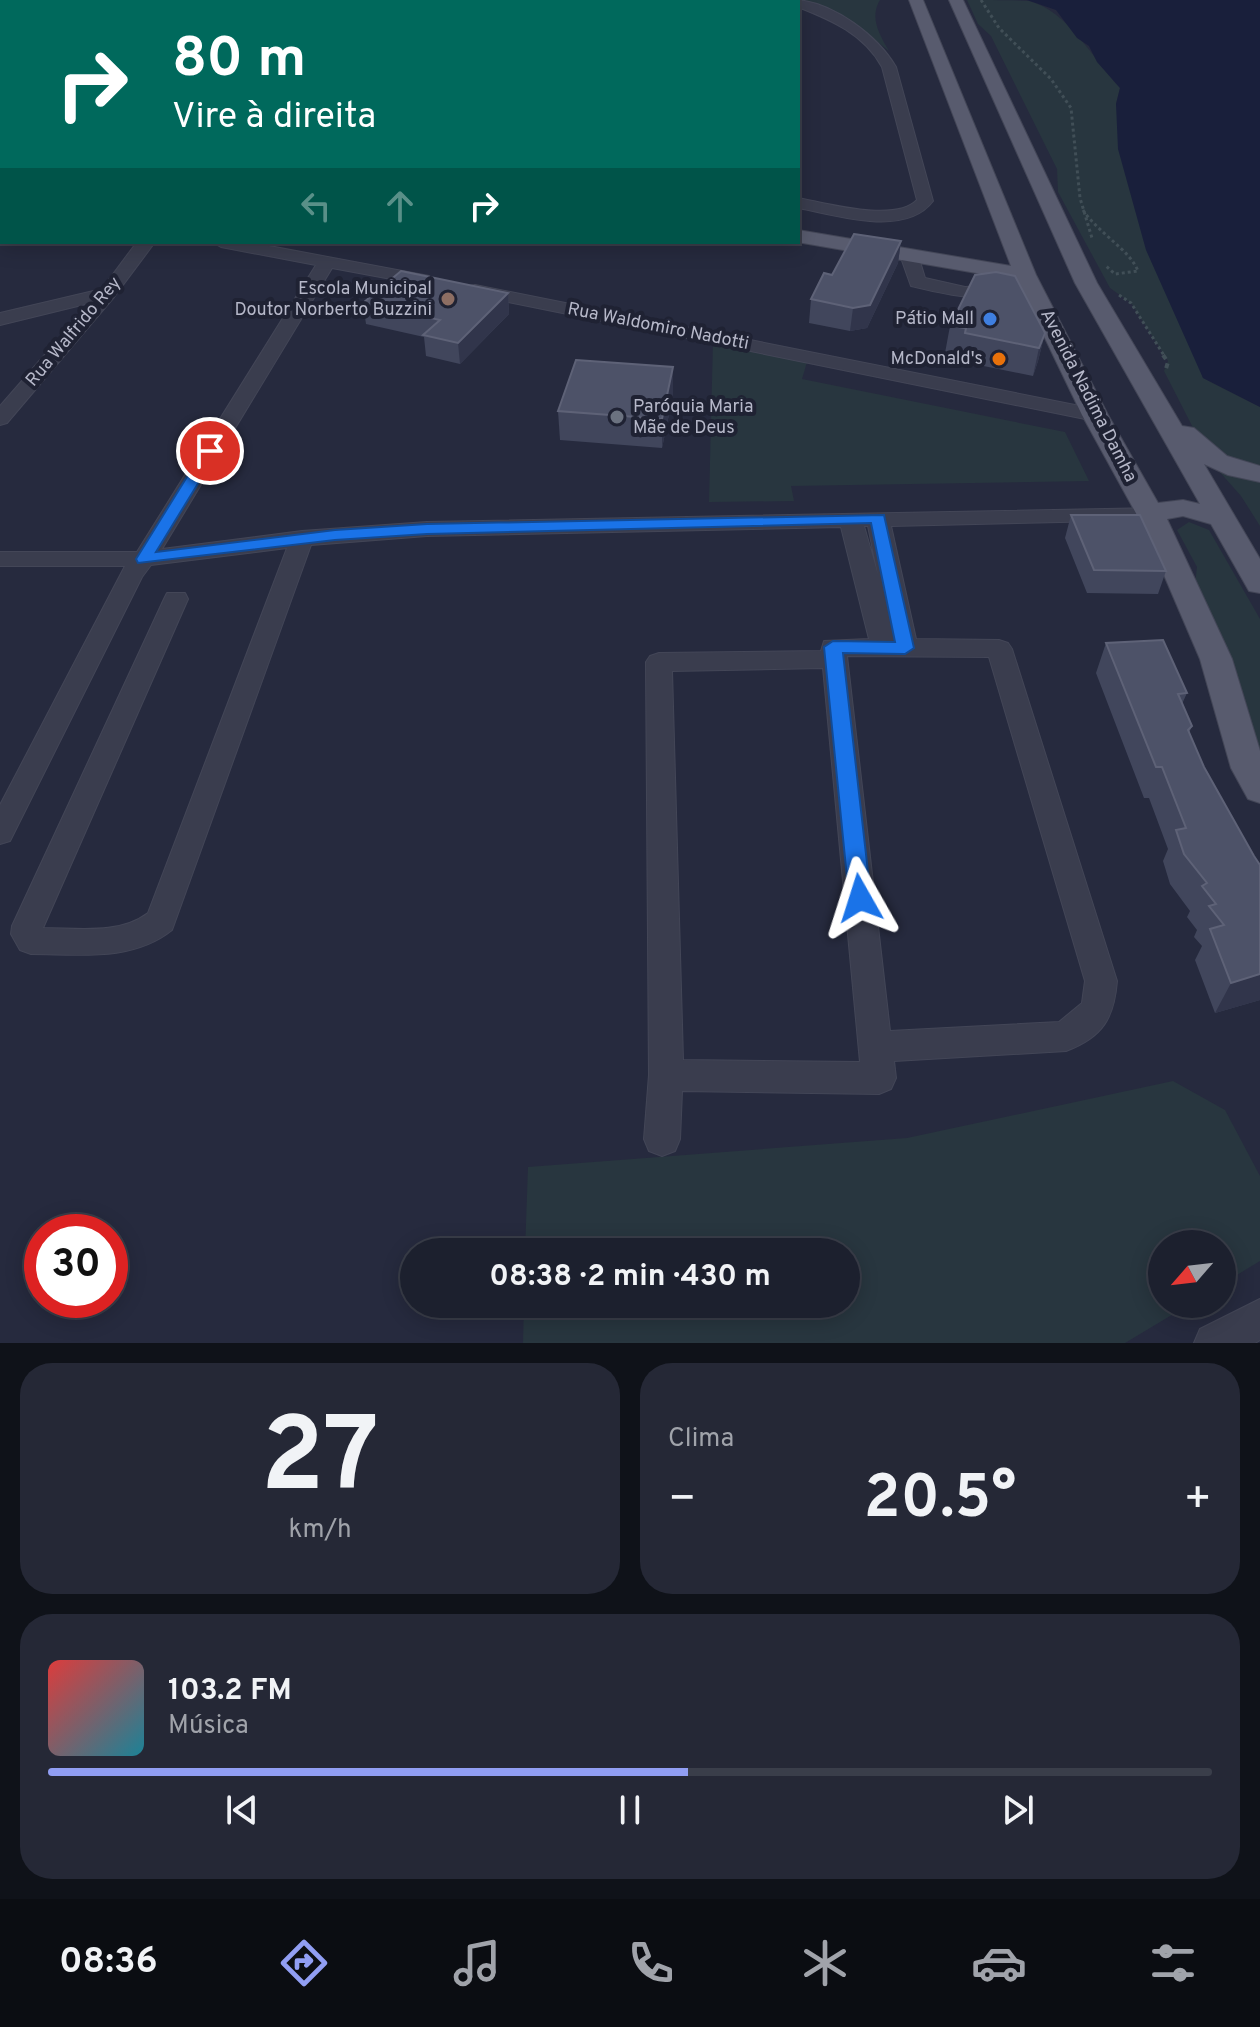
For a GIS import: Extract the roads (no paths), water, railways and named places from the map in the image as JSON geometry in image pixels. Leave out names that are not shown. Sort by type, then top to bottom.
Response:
[{"type":"main road","points":[[916,0],[978,160],[1037,184],[1044,191],[1072,290],[1160,406],[1203,454],[1225,466],[1260,474]]},
{"type":"main road","name":"Avenida Nadima Damha","points":[[956,0],[1010,175],[1026,276],[1095,415],[1153,520],[1216,659],[1248,768],[1260,790]]},
{"type":"main road","points":[[800,220],[1072,290]]},
{"type":"main road","points":[[800,236],[913,248]]},
{"type":"main road","points":[[1160,406],[1257,577]]},
{"type":"main road","points":[[1153,520],[1183,508],[1221,518]]},
{"type":"street","points":[[800,4],[860,34],[879,49],[885,60],[925,196],[923,206],[916,211],[891,216],[800,203]]},
{"type":"street","name":"Rua Walfrido Rey","points":[[0,419],[108,293],[145,244]]},
{"type":"street","name":"Rua Waldomiro Nadotti","points":[[232,244],[1095,415]]},
{"type":"street","points":[[0,833],[131,574],[144,559],[327,261]]},
{"type":"street","points":[[0,319],[108,293]]},
{"type":"street","points":[[0,559],[144,559],[302,538],[427,529],[1120,514],[1153,520]]},
{"type":"street","points":[[878,518],[894,648]]},
{"type":"street","points":[[850,519],[876,611],[894,648]]},
{"type":"street","points":[[176,599],[28,926],[27,934],[31,941],[133,939],[152,930],[161,921],[302,538]]},
{"type":"street","points":[[666,1075],[879,1078],[875,1047],[835,659],[833,647],[999,649],[1101,981],[1098,1010],[1066,1036],[875,1047]]},
{"type":"street","points":[[662,1139],[666,1075],[659,662],[835,659]]},
{"type":"street","points":[[1214,1343],[1260,1319]]},
{"type":"water","points":[[1027,0],[1260,0],[1260,407],[1203,378],[1146,250],[1118,149],[1116,104],[1120,88],[1097,62],[1089,46],[1077,38],[1056,10]]},
{"type":"place","name":"Escola Municipal Doutor Norberto Buzzini","points":[[448,299]]},
{"type":"place","name":"Pátio Mall","points":[[990,319]]},
{"type":"place","name":"McDonald's","points":[[999,359]]},
{"type":"place","name":"Paróquia Maria Mãe de Deus","points":[[617,417]]}]
